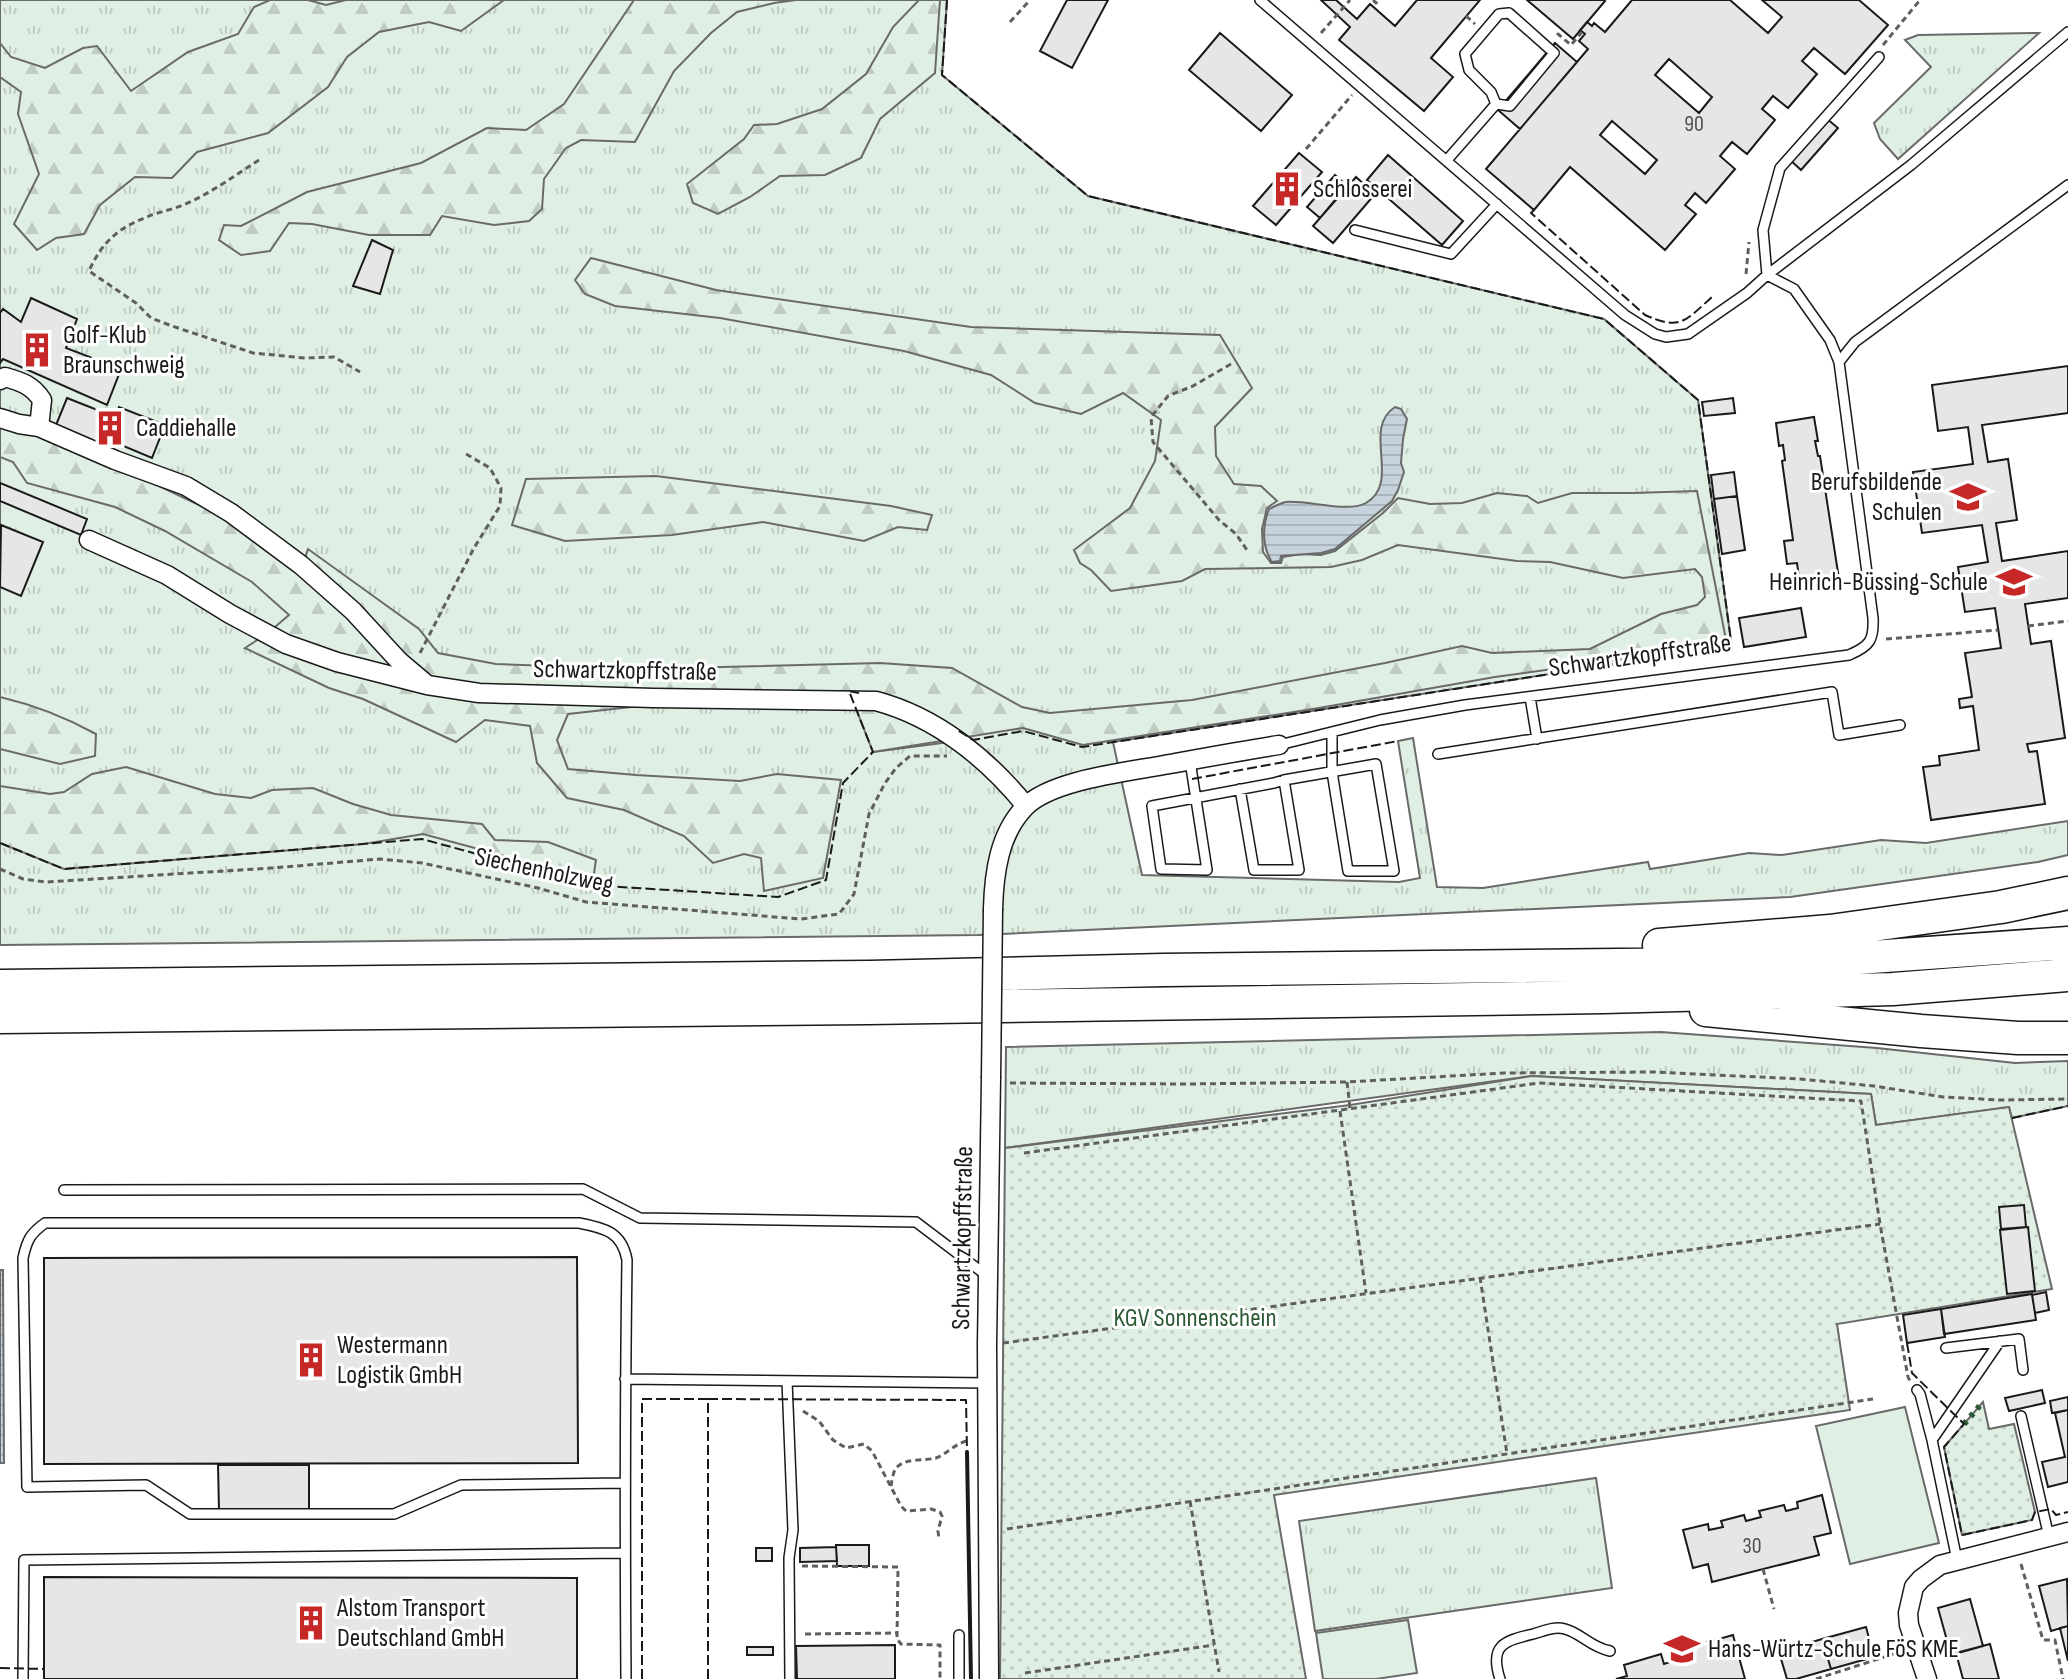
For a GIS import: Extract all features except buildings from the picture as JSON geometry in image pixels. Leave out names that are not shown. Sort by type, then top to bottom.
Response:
[{"type":"highway","points":[[1539,967],[1625,948],[1830,931],[1986,909],[2068,893]]},
{"type":"highway","points":[[0,986],[1539,967],[1815,961],[2068,943]]},
{"type":"highway","points":[[0,1017],[1604,997],[1893,989],[2068,975]]},
{"type":"highway","points":[[1604,997],[1738,1014],[1921,1031],[2068,1038]]},
{"type":"street","points":[[0,380],[5,377],[35,389],[42,400],[39,427]]},
{"type":"street","points":[[0,418],[39,427],[186,486],[231,513],[301,565],[353,611],[399,661],[427,685]]},
{"type":"street","name":"Schwartzkopffstraße","points":[[89,540],[167,575],[286,644],[337,662],[427,685],[479,693],[876,701],[898,707],[923,718],[977,756],[995,770],[1026,806]]},
{"type":"street","name":"Schwartzkopffstraße","points":[[989,1679],[987,1345],[993,909],[995,870],[1001,850],[1007,833],[1026,806],[1041,795],[1082,781],[1279,745]]},
{"type":"street","points":[[1927,1679],[1909,1625],[1909,1605],[1914,1587],[1921,1579],[1940,1565],[2068,1532]]},
{"type":"lane","points":[[1260,0],[1625,315],[1655,334],[1666,337],[1688,334],[1747,293],[1911,165],[2068,32]]},
{"type":"lane","points":[[1509,13],[1554,53],[1510,106],[1496,104],[1491,92],[1469,70],[1465,54],[1499,14],[1509,13]]},
{"type":"lane","points":[[1767,275],[1763,230],[1780,168],[1877,56]]},
{"type":"lane","points":[[1447,160],[1496,104]]},
{"type":"lane","points":[[1839,362],[1855,342],[2068,185]]},
{"type":"lane","points":[[1355,230],[1451,254],[1497,204]]},
{"type":"lane","points":[[1767,275],[1794,289],[1830,340],[1839,362],[1873,618],[1874,632],[1870,641]]},
{"type":"lane","name":"Schwartzkopffstraße","points":[[1279,745],[1380,720],[1465,705],[1849,655],[1863,649],[1870,641]]},
{"type":"lane","points":[[1438,754],[1832,692],[1839,735],[1900,725]]},
{"type":"lane","points":[[1530,697],[1537,739]]},
{"type":"lane","points":[[1190,761],[1195,797],[1207,870],[1161,869],[1152,806],[1195,797],[1284,780],[1332,772],[1376,764],[1394,871],[1348,871],[1332,772],[1332,732]]},
{"type":"lane","points":[[1240,789],[1254,870],[1299,870],[1284,780]]},
{"type":"lane","points":[[64,1190],[583,1189],[640,1218],[916,1222],[989,1277]]},
{"type":"lane","points":[[625,1483],[461,1485],[394,1514],[190,1514],[146,1485],[27,1487],[23,1258],[26,1241],[45,1223],[579,1223],[600,1227],[616,1236],[625,1248],[627,1260],[626,1679]]},
{"type":"lane","points":[[1946,1348],[2019,1339],[2023,1370]]},
{"type":"lane","points":[[1932,1440],[2000,1341]]},
{"type":"lane","points":[[625,1379],[988,1383]]},
{"type":"lane","points":[[787,1381],[793,1530],[789,1558],[790,1679]]},
{"type":"lane","points":[[1917,1390],[1932,1440],[1957,1560]]},
{"type":"lane","points":[[2021,1416],[2049,1537]]},
{"type":"lane","points":[[23,1679],[24,1560],[625,1553]]},
{"type":"lane","points":[[1500,1679],[1496,1656],[1500,1646],[1509,1640],[1557,1628],[1568,1630],[1596,1648],[1610,1651]]},
{"type":"lane","points":[[959,1635],[959,1679]]},
{"type":"path","points":[[1010,22],[1030,0]]},
{"type":"path","points":[[1311,45],[1350,0]]},
{"type":"path","points":[[1373,0],[1376,3],[1379,0]]},
{"type":"path","points":[[1877,56],[1920,0]]},
{"type":"path","points":[[1547,46],[1558,34],[1571,45],[1582,32]]},
{"type":"path","points":[[1306,149],[1360,86]]},
{"type":"path","points":[[259,160],[182,206],[147,217],[116,233],[98,251],[89,271],[136,303],[151,318],[172,326],[253,353],[305,358],[334,357],[360,372]]},
{"type":"path","points":[[1231,364],[1193,386],[1168,396],[1151,417],[1153,442],[1247,550]]},
{"type":"path","points":[[399,661],[407,662],[422,651],[474,548],[500,506],[501,488],[490,468],[466,454]]},
{"type":"path","points":[[2028,626],[2068,621]]},
{"type":"path","points":[[1870,641],[1998,630]]},
{"type":"path","name":"Siechenholzweg","points":[[0,869],[23,879],[46,882],[380,859],[422,863],[538,888],[586,902],[801,919],[839,914],[854,894],[869,814],[896,768],[910,756],[977,756]]},
{"type":"path","points":[[991,1080],[1186,1084],[1347,1082],[1504,1073],[1654,1072],[1800,1079],[1943,1097],[2068,1099]]},
{"type":"path","points":[[1347,1082],[1350,1108]]},
{"type":"path","points":[[1024,1153],[1539,1083],[1861,1101],[1908,1377],[1917,1390]]},
{"type":"path","points":[[1340,1110],[1366,1293]]},
{"type":"path","points":[[987,1345],[1880,1224]]},
{"type":"path","points":[[1480,1277],[1507,1454]]},
{"type":"path","points":[[987,1529],[1873,1399]]},
{"type":"path","points":[[790,1425],[794,1416],[803,1411],[819,1421],[833,1440],[846,1448],[864,1444],[872,1451],[906,1511],[931,1509],[940,1512],[939,1539]]},
{"type":"path","points":[[891,1486],[895,1469],[902,1464],[939,1457],[950,1447],[966,1440],[988,1441]]},
{"type":"path","points":[[1190,1501],[1219,1672]]},
{"type":"path","points":[[2016,1545],[2043,1640],[2055,1640],[2063,1679]]},
{"type":"path","points":[[790,1566],[898,1567],[897,1639],[901,1644],[940,1645],[940,1679]]},
{"type":"path","points":[[1763,1569],[1774,1609]]},
{"type":"path","points":[[791,1634],[897,1633]]},
{"type":"path","points":[[1025,1673],[1214,1645]]},
{"type":"path","points":[[1816,1679],[1900,1652]]},
{"type":"green space","points":[[0,0],[947,0],[942,75],[1088,196],[1604,319],[1698,400],[1732,648],[1113,742],[1142,875],[1399,882],[1420,878],[1398,741],[1413,738],[1437,887],[1483,888],[1648,862],[1650,869],[1749,853],[1782,855],[1881,840],[1926,843],[2068,821],[2068,855],[2038,862],[1790,897],[978,935],[0,945]],"holes":[[[928,711],[972,739],[873,752]]]},
{"type":"green space","points":[[270,0],[308,0],[326,5],[346,0],[504,0],[461,31],[429,22],[379,32],[347,57],[328,87],[268,133],[197,152],[172,178],[135,177],[100,205],[84,234],[56,238],[37,250],[14,224],[39,174],[18,114],[21,92],[0,77],[0,43],[11,57],[45,68],[83,48],[97,46],[131,91],[188,52],[238,34],[254,7]]},
{"type":"green space","points":[[634,0],[796,0],[737,12],[711,33],[674,71],[635,142],[581,140],[566,148],[544,179],[542,209],[529,221],[494,225],[442,216],[430,235],[369,235],[312,224],[289,223],[270,251],[241,255],[219,240],[224,225],[241,226],[307,192],[421,163],[487,128],[526,130],[564,104]]},
{"type":"green space","points":[[919,0],[940,0],[935,73],[880,119],[861,158],[825,175],[780,176],[718,214],[693,203],[687,184],[744,139],[754,125],[777,124],[822,109],[866,74],[893,27]]},
{"type":"green space","points":[[2039,33],[1898,159],[1880,139],[1874,123],[1931,67],[1905,40],[1918,35]]},
{"type":"green space","points":[[591,258],[716,290],[971,327],[1220,335],[1252,388],[1215,427],[1216,456],[1234,484],[1261,486],[1277,501],[1267,508],[1262,529],[1263,552],[1271,563],[1281,563],[1283,557],[1335,551],[1398,498],[1430,504],[1462,503],[1497,493],[1527,496],[1538,503],[1572,493],[1697,491],[1727,645],[1495,677],[1083,745],[1023,728],[873,752],[849,691],[749,694],[568,714],[557,740],[568,769],[740,781],[777,774],[841,780],[823,878],[764,891],[761,858],[744,854],[713,863],[684,836],[624,810],[567,798],[537,763],[530,726],[485,720],[456,742],[245,648],[289,615],[252,582],[165,531],[115,507],[27,483],[13,462],[0,457],[0,422],[121,468],[218,514],[301,570],[308,549],[419,629],[438,653],[496,664],[639,669],[880,663],[952,668],[1022,707],[1050,713],[1192,700],[1462,646],[1492,653],[1590,649],[1661,614],[1697,605],[1705,597],[1702,577],[1695,569],[1623,578],[1550,562],[1517,561],[1398,545],[1362,560],[1331,567],[1205,569],[1182,581],[1111,591],[1080,563],[1074,550],[1130,508],[1155,461],[1161,420],[1123,393],[1081,414],[1035,403],[991,375],[904,351],[720,318],[615,306],[585,294],[575,280]]},
{"type":"green space","points":[[656,476],[891,506],[932,515],[927,530],[898,527],[864,541],[763,522],[672,535],[565,541],[512,525],[526,479]]},
{"type":"green space","points":[[0,697],[49,712],[96,734],[95,756],[60,764],[0,749]]},
{"type":"green space","points":[[126,767],[215,794],[251,798],[272,790],[313,788],[391,815],[482,824],[495,840],[548,842],[596,860],[593,880],[423,834],[364,844],[64,869],[0,843],[0,786],[50,794],[64,792],[92,774]]},
{"type":"green space","points":[[1661,1032],[1877,1048],[2015,1063],[2068,1061],[2068,1106],[2012,1118],[2009,1107],[1876,1125],[1871,1094],[1532,1076],[1005,1148],[1006,1047]]},
{"type":"green space","name":"KGV Sonnenschein","points":[[1532,1076],[1871,1094],[1876,1125],[2009,1107],[2052,1289],[1837,1324],[1850,1410],[1274,1495],[1306,1679],[1000,1679],[1005,1148],[1350,1105]]},
{"type":"green space","points":[[1983,1402],[1989,1429],[2014,1424],[2035,1512],[2032,1520],[1962,1535],[1944,1447]]},
{"type":"green space","points":[[1905,1407],[1939,1543],[1850,1564],[1816,1426]]},
{"type":"green space","points":[[1596,1478],[1612,1588],[1315,1631],[1299,1521]]},
{"type":"green space","points":[[1408,1620],[1417,1673],[1376,1679],[1323,1679],[1316,1633]]},
{"type":"shaded area","points":[[1395,407],[1401,409],[1407,419],[1401,463],[1404,472],[1392,501],[1335,549],[1281,556],[1280,561],[1272,562],[1264,537],[1269,509],[1286,502],[1359,506],[1376,494],[1382,469],[1381,428],[1385,417]]},
{"type":"shaded area","points":[[0,1270],[3,1270],[4,1463],[0,1463]]},
{"type":"hedge","points":[[1964,1424],[1983,1402]]},
{"type":"fence","points":[[947,0],[942,75],[1088,196],[1604,319],[1698,400],[1732,648],[1082,747],[1023,731],[973,740],[956,729]]},
{"type":"fence","points":[[1534,210],[1531,213],[1645,315],[1675,323],[1689,317],[1713,296]]},
{"type":"fence","points":[[0,843],[64,869],[422,839],[590,885],[778,897],[826,880],[843,783],[873,752],[849,691],[859,693]]},
{"type":"fence","points":[[1192,779],[1398,741]]},
{"type":"fence","points":[[2012,1118],[2068,1106]]},
{"type":"fence","points":[[1907,1343],[1912,1373],[1964,1424],[1944,1447],[1962,1535],[2032,1520],[2035,1512],[2051,1509],[2056,1515],[2068,1512]]},
{"type":"fence","points":[[642,1679],[642,1399],[708,1399],[708,1679]]},
{"type":"fence","points":[[708,1399],[966,1400],[967,1452]]},
{"type":"fence","points":[[0,1668],[44,1669]]},
{"type":"wall","points":[[967,1452],[971,1679]]},
{"type":"place","name":"Schlosserei","points":[[1287,189]]},
{"type":"place","name":"Golf-Klub Braunschweig","points":[[37,350]]},
{"type":"place","name":"Caddiehalle","points":[[110,428]]},
{"type":"place","name":"Berufsbildende Schulen","points":[[1968,497]]},
{"type":"place","name":"Heinrich-Büssing-Schule","points":[[2014,582]]},
{"type":"place","name":"Westermann Logistik GmbH","points":[[311,1360]]},
{"type":"place","name":"Alstom Transport Deutschland GmbH","points":[[311,1623]]},
{"type":"place","name":"Hans-Würtz-Schule FöS KME","points":[[1682,1649]]}]
